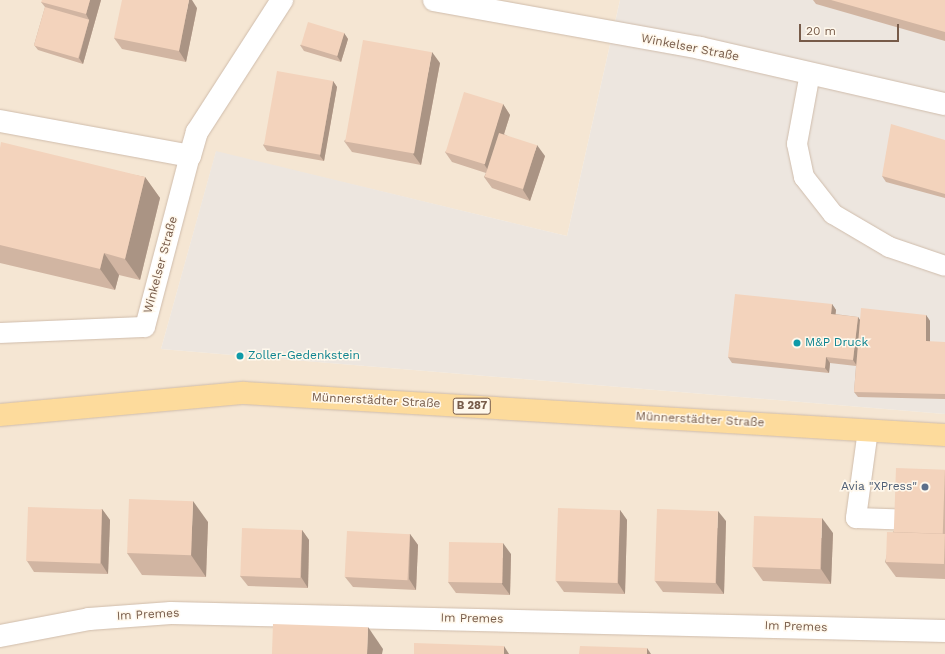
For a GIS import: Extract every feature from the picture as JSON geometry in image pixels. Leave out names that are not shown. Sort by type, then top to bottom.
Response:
[{"type":"main road","name":"Münnerstädter Straße","points":[[0,415],[244,393],[945,435]]},
{"type":"street","name":"Winkelser Straße","points":[[190,156],[197,132],[282,0]]},
{"type":"street","name":"Winkelser Straße","points":[[434,0],[700,48],[945,104]]},
{"type":"street","points":[[0,121],[190,156]]},
{"type":"street","name":"Im Premes","points":[[0,636],[89,619],[171,613],[945,631]]},
{"type":"lane","points":[[810,73],[797,144],[804,176],[833,214],[889,246],[945,266]]},
{"type":"lane","name":"Winkelser Straße","points":[[0,333],[145,327],[190,156]]},
{"type":"lane","points":[[868,430],[856,518],[945,521]]},
{"type":"shaded area","points":[[0,0],[620,0],[567,236],[216,152],[161,349],[945,414],[945,654],[0,654]]},
{"type":"shaded area","points":[[620,0],[945,0],[945,414],[161,349],[216,151],[567,236]]},
{"type":"building","points":[[42,0],[90,0],[86,14],[41,2]]},
{"type":"building","points":[[122,0],[189,0],[179,51],[114,38]]},
{"type":"building","points":[[831,0],[945,0],[945,32]]},
{"type":"building","points":[[45,7],[89,20],[78,58],[34,45]]},
{"type":"building","points":[[308,22],[344,33],[337,56],[301,45]]},
{"type":"building","points":[[363,40],[432,52],[414,154],[345,141]]},
{"type":"building","points":[[277,71],[333,81],[320,155],[264,145]]},
{"type":"building","points":[[464,92],[503,104],[485,164],[446,152]]},
{"type":"building","points":[[891,124],[945,140],[945,194],[882,176]]},
{"type":"building","points":[[499,133],[537,145],[523,189],[485,177]]},
{"type":"building","points":[[1,142],[145,177],[125,259],[104,253],[100,269],[0,245]]},
{"type":"building","name":"M&P Druck","points":[[735,294],[832,304],[831,314],[858,317],[853,360],[826,357],[825,368],[728,357]]},
{"type":"building","points":[[861,308],[926,315],[926,341],[945,342],[945,394],[854,392]]},
{"type":"building","points":[[896,468],[945,470],[943,534],[894,532]]},
{"type":"building","points":[[129,499],[193,501],[191,555],[127,553]]},
{"type":"building","points":[[28,507],[102,510],[100,564],[26,561]]},
{"type":"building","points":[[558,508],[620,510],[617,583],[555,581]]},
{"type":"building","points":[[657,509],[718,511],[715,583],[654,581]]},
{"type":"building","points":[[754,516],[822,518],[820,569],[752,567]]},
{"type":"building","points":[[242,528],[302,530],[300,578],[240,576]]},
{"type":"building","points":[[347,531],[410,534],[408,580],[345,577]]},
{"type":"building","points":[[887,532],[945,534],[944,564],[886,562]]},
{"type":"building","points":[[449,542],[503,543],[502,583],[448,582]]},
{"type":"building","points":[[273,624],[368,627],[367,654],[272,654]]},
{"type":"building","points":[[414,643],[504,646],[504,654],[414,654]]},
{"type":"building","points":[[580,646],[647,648],[647,654],[579,654]]},
{"type":"place","name":"M&P Druck","points":[[797,343]]},
{"type":"place","name":"Zoller-Gedenkstein","points":[[240,356]]},
{"type":"place","name":"Avia \"XPress\"","points":[[925,487]]}]
